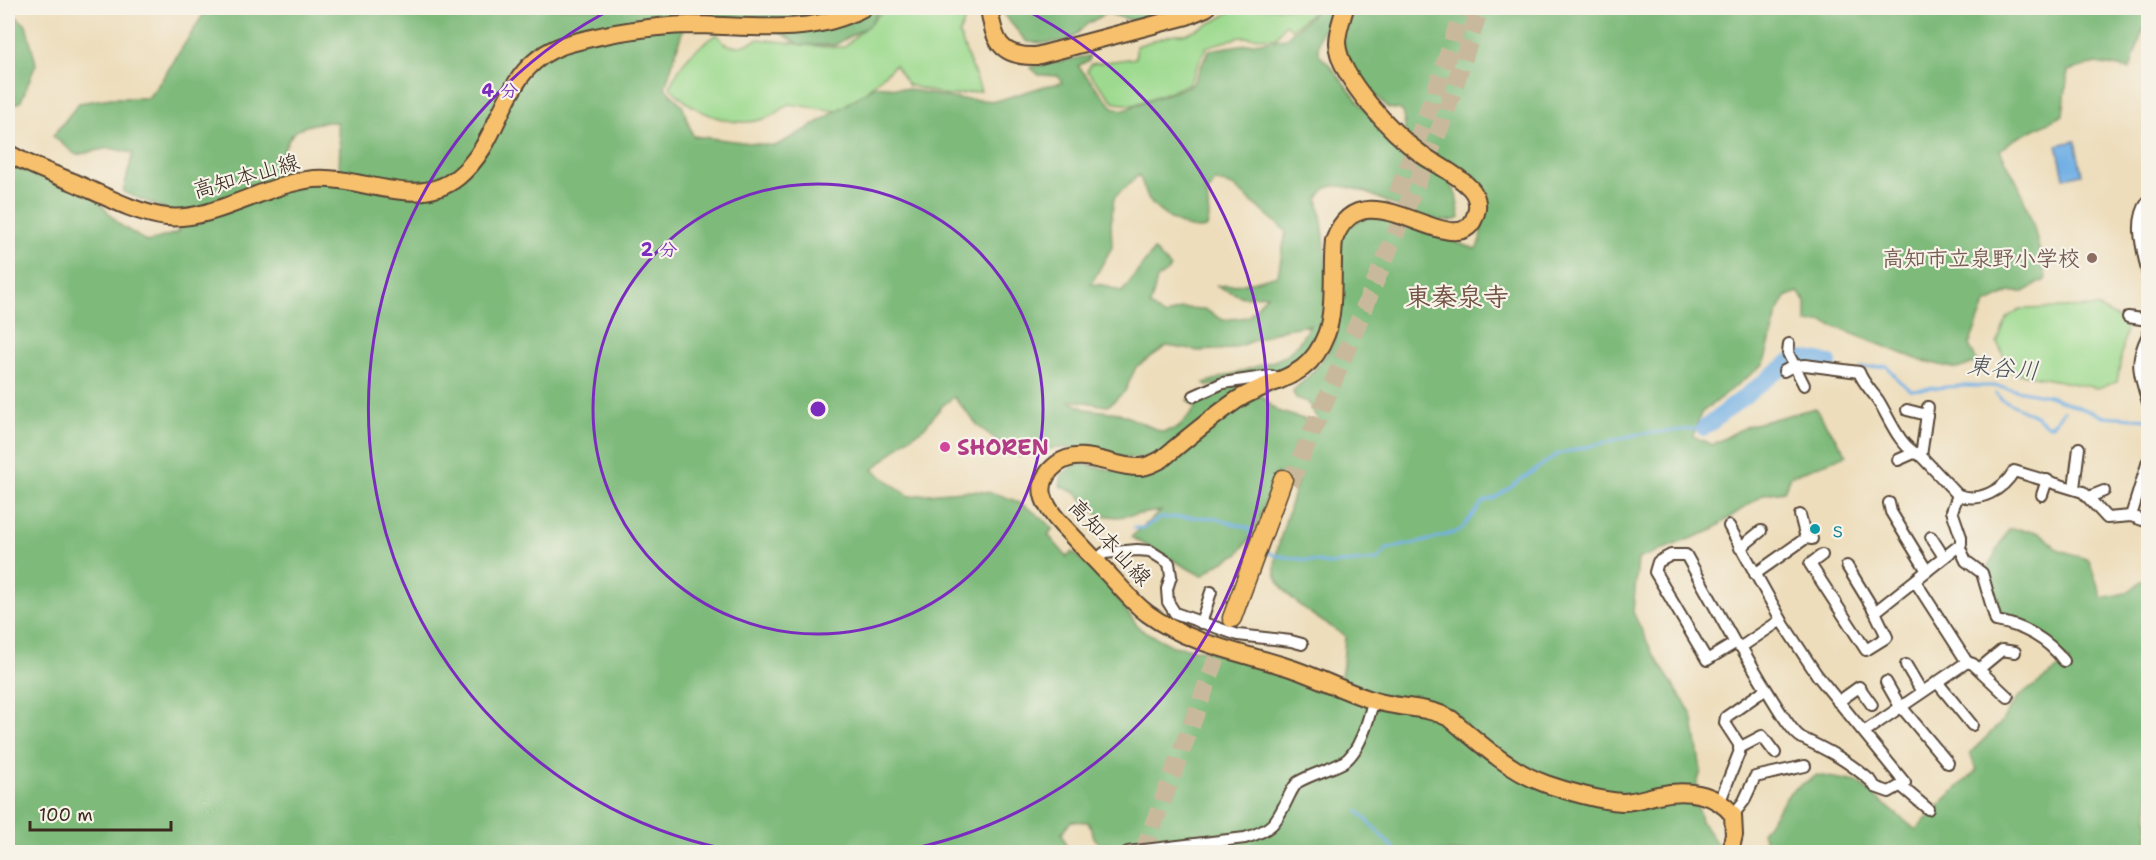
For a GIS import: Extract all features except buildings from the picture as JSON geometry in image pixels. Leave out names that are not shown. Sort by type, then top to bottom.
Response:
[{"type":"highway","points":[[1237,615],[1284,489]]},
{"type":"main road","name":"高知本山線","points":[[8,153],[113,199],[153,214],[172,217],[206,212],[285,185],[317,178],[404,191],[429,190],[456,179],[466,169],[488,137],[522,74],[531,62],[543,53],[600,37],[662,27],[809,26],[840,18],[863,8]]},
{"type":"main road","points":[[989,8],[995,36],[999,42],[1010,53],[1025,57],[1056,52],[1120,35],[1187,16],[1206,8]]},
{"type":"main road","name":"高知本山線","points":[[1345,8],[1337,40],[1340,58],[1351,79],[1395,133],[1420,154],[1470,188],[1476,198],[1478,207],[1476,215],[1465,228],[1449,232],[1382,210],[1369,209],[1346,218],[1334,240],[1330,323],[1327,334],[1311,360],[1285,380],[1245,395],[1151,465],[1133,467],[1076,457],[1062,460],[1049,471],[1043,481],[1043,500],[1096,561],[1147,613],[1179,633],[1296,670],[1373,701],[1426,710],[1446,717],[1514,770],[1546,784],[1613,801],[1634,801],[1678,792],[1698,794],[1720,801]]},
{"type":"main road","points":[[1720,801],[1733,815],[1734,835],[1730,852]]},
{"type":"street","points":[[2148,201],[2142,212],[2140,223],[2148,276]]},
{"type":"street","points":[[2128,317],[2148,320]]},
{"type":"street","points":[[2148,335],[2139,361],[2148,403]]},
{"type":"street","points":[[1789,344],[1789,365]]},
{"type":"street","points":[[1789,365],[1798,371],[1804,385]]},
{"type":"street","points":[[1789,365],[1833,367],[1859,372],[1878,400],[1889,423],[1958,495],[1963,497],[1992,494],[2006,484],[2014,471],[2084,492],[2107,518],[2131,516],[2148,522]]},
{"type":"street","points":[[1194,396],[1223,383],[1271,376],[1285,380]]},
{"type":"street","points":[[1907,410],[1927,411],[1918,455]]},
{"type":"street","points":[[2074,488],[2079,448]]},
{"type":"street","points":[[1898,460],[1918,455]]},
{"type":"street","points":[[2131,516],[2148,461]]},
{"type":"street","points":[[2042,495],[2047,480]]},
{"type":"street","points":[[2089,497],[2103,491]]},
{"type":"street","points":[[1958,495],[1952,511],[1961,537],[1959,546],[1966,561],[1982,573],[1996,621],[2017,625],[2046,642],[2064,661]]},
{"type":"street","points":[[1889,502],[1891,512],[1927,571]]},
{"type":"street","points":[[1755,574],[1809,538],[1800,515]]},
{"type":"street","points":[[1729,526],[1781,620],[1817,675],[1904,781],[1905,783],[1901,786],[1889,792],[1875,787],[1850,763],[1801,737],[1782,714],[1738,645],[1686,555],[1671,555],[1658,562],[1655,572],[1707,660],[1738,645],[1781,620]]},
{"type":"street","points":[[1740,548],[1761,531]]},
{"type":"street","points":[[1931,537],[1944,557]]},
{"type":"street","points":[[1875,612],[1959,546]]},
{"type":"street","points":[[1096,561],[1104,553],[1150,551],[1169,563],[1171,576],[1167,595],[1168,602],[1175,613],[1238,635],[1302,644]]},
{"type":"street","points":[[1822,555],[1810,564],[1866,650],[1887,637],[1875,612],[1847,566]]},
{"type":"street","points":[[1915,581],[1967,662]]},
{"type":"street","points":[[1201,622],[1211,592]]},
{"type":"street","points":[[1979,669],[2002,650],[2015,652]]},
{"type":"street","points":[[1864,732],[1967,662],[1973,663],[2008,697]]},
{"type":"street","points":[[1906,665],[1922,692]]},
{"type":"street","points":[[1886,682],[1902,706],[1948,763]]},
{"type":"street","points":[[1937,682],[1972,725]]},
{"type":"street","points":[[1838,702],[1859,687],[1872,705]]},
{"type":"street","points":[[1720,801],[1739,748],[1737,740],[1725,723],[1726,717],[1766,689]]},
{"type":"street","points":[[1128,852],[1245,838],[1269,828],[1277,822],[1293,787],[1298,782],[1342,763],[1354,753],[1373,701]]},
{"type":"street","points":[[1739,748],[1762,736],[1775,753]]},
{"type":"street","points":[[1733,815],[1744,801],[1755,777],[1765,770],[1805,766]]},
{"type":"street","points":[[1901,786],[1928,809]]},
{"type":"green space","points":[[8,8],[12,8],[9,11],[26,25],[36,64],[21,101],[8,108]]},
{"type":"green space","points":[[205,8],[880,8],[870,25],[835,45],[800,45],[774,28],[685,22],[665,88],[682,105],[693,136],[775,146],[811,127],[875,86],[908,89],[949,98],[996,101],[1062,83],[1058,76],[1039,75],[1030,67],[1089,56],[1089,60],[1078,66],[1113,107],[1123,110],[1192,85],[1209,50],[1286,38],[1319,8],[1337,8],[1334,18],[1320,35],[1318,49],[1320,56],[1365,110],[1395,141],[1405,158],[1449,180],[1456,194],[1460,218],[1446,221],[1431,219],[1349,187],[1332,186],[1325,190],[1318,199],[1325,243],[1326,292],[1322,316],[1314,338],[1302,356],[1280,372],[1208,386],[1204,383],[1287,355],[1310,325],[1284,329],[1231,349],[1199,351],[1167,346],[1136,367],[1125,391],[1108,406],[1069,401],[1085,409],[1119,413],[1162,432],[1178,428],[1196,408],[1187,400],[1220,387],[1266,380],[1160,454],[1134,459],[1083,449],[1064,448],[1046,449],[1019,457],[978,426],[954,397],[942,406],[924,428],[906,440],[873,470],[909,496],[969,491],[986,492],[1019,502],[1053,528],[1048,535],[1067,557],[1073,552],[1107,585],[1140,629],[1173,646],[1248,661],[1312,689],[1338,691],[1345,636],[1296,602],[1276,576],[1276,557],[1297,481],[1276,473],[1254,533],[1238,554],[1216,565],[1202,576],[1131,537],[1161,511],[1118,517],[1098,515],[1076,493],[1060,486],[1062,475],[1077,463],[1130,474],[1245,401],[1260,395],[1277,411],[1320,424],[1308,402],[1296,398],[1293,393],[1294,389],[1319,364],[1337,334],[1339,246],[1346,227],[1368,216],[1393,221],[1476,249],[1480,242],[1483,198],[1480,187],[1471,178],[1446,164],[1405,133],[1404,114],[1401,110],[1388,108],[1375,95],[1368,93],[1351,66],[1343,44],[1352,8],[2148,8],[2148,15],[2130,69],[2096,63],[2068,71],[2063,115],[2013,140],[2000,150],[2020,188],[2034,228],[2046,277],[2045,280],[2024,292],[2010,292],[1985,304],[1969,345],[1977,362],[1957,369],[1919,360],[1823,322],[1806,323],[1806,302],[1798,292],[1786,297],[1777,314],[1764,364],[1701,413],[1693,436],[1712,445],[1747,426],[1815,408],[1847,455],[1791,476],[1784,491],[1764,494],[1710,531],[1638,559],[1633,612],[1653,654],[1692,714],[1701,771],[1694,793],[1701,821],[1720,848],[1719,852],[1107,852],[1095,839],[1088,822],[1071,821],[1062,833],[1068,852],[8,852],[8,157],[95,198],[120,225],[147,242],[176,233],[188,218],[123,192],[133,153],[109,148],[76,155],[53,136],[79,103],[111,98],[148,98],[205,12]],"holes":[[[336,122],[340,145],[339,171],[290,175],[279,165],[289,139],[293,133],[305,126]],[[1139,175],[1153,205],[1171,219],[1186,226],[1201,229],[1207,227],[1209,218],[1207,194],[1215,181],[1233,186],[1286,231],[1278,275],[1244,284],[1216,286],[1243,297],[1267,295],[1248,317],[1223,320],[1204,309],[1182,308],[1165,316],[1150,306],[1157,279],[1171,268],[1154,250],[1122,292],[1103,285],[1091,284],[1112,247],[1111,223],[1114,198]]]},
{"type":"green space","points":[[886,8],[967,8],[959,34],[981,91],[948,96],[908,85],[895,65],[850,106],[837,111],[789,104],[772,116],[742,122],[729,121],[702,112],[690,105],[670,87],[689,57],[717,34],[724,43],[732,46],[742,46],[759,39],[824,47],[844,47]]},
{"type":"green space","points":[[1003,8],[1169,8],[1137,22],[1107,13],[1087,24],[1070,40],[1047,43],[1027,42],[1004,15]]},
{"type":"green space","points":[[1237,8],[1317,8],[1292,29],[1285,24],[1276,38],[1240,37],[1206,47],[1189,84],[1133,105],[1115,103],[1087,71],[1091,64],[1136,58],[1136,46],[1174,34],[1186,34]]},
{"type":"green space","points":[[2097,307],[2127,323],[2117,382],[2097,388],[2011,372],[1997,342],[2008,317],[2020,309]]},
{"type":"green space","points":[[2009,529],[2023,529],[2041,534],[2055,548],[2089,560],[2102,598],[2126,593],[2148,577],[2148,852],[1770,852],[1762,832],[1791,791],[1817,775],[1857,782],[1916,830],[1977,770],[1970,753],[2000,724],[2017,698],[2069,661],[2024,625],[2002,615],[1989,584],[1987,568]]},
{"type":"water","points":[[2075,141],[2082,174],[2064,178],[2057,145]]},
{"type":"waterway","name":"東谷川","points":[[1704,428],[1789,362],[1801,358],[1829,363]]},
{"type":"waterway","name":"東谷川","points":[[1861,368],[1887,366],[1899,381],[1911,390],[1994,386],[2049,396],[2102,416],[2148,419]]},
{"type":"waterway","points":[[1996,393],[2001,399],[2035,416],[2047,425],[2052,425],[2064,410]]},
{"type":"waterway","points":[[1264,550],[1274,555],[1329,564],[1378,560],[1386,549],[1460,531],[1483,502],[1495,498],[1558,454],[1639,434],[1704,428]]},
{"type":"waterway","points":[[1134,528],[1143,528],[1160,518],[1217,518],[1249,528],[1252,542]]},
{"type":"waterway","points":[[1358,811],[1397,852]]},
{"type":"tunnel","points":[[1388,219],[1441,76],[1463,8]]},
{"type":"tunnel","points":[[1290,484],[1443,121],[1480,8]]},
{"type":"tunnel","points":[[1143,852],[1232,618]]},
{"type":"place","name":"高知市立泉野小学校","points":[[2092,258]]},
{"type":"place","name":"SHOREN","points":[[945,447]]},
{"type":"place","name":"ｓ","points":[[1815,529]]},
{"type":"district","name":"東秦泉寺","points":[[1457,296]]}]
